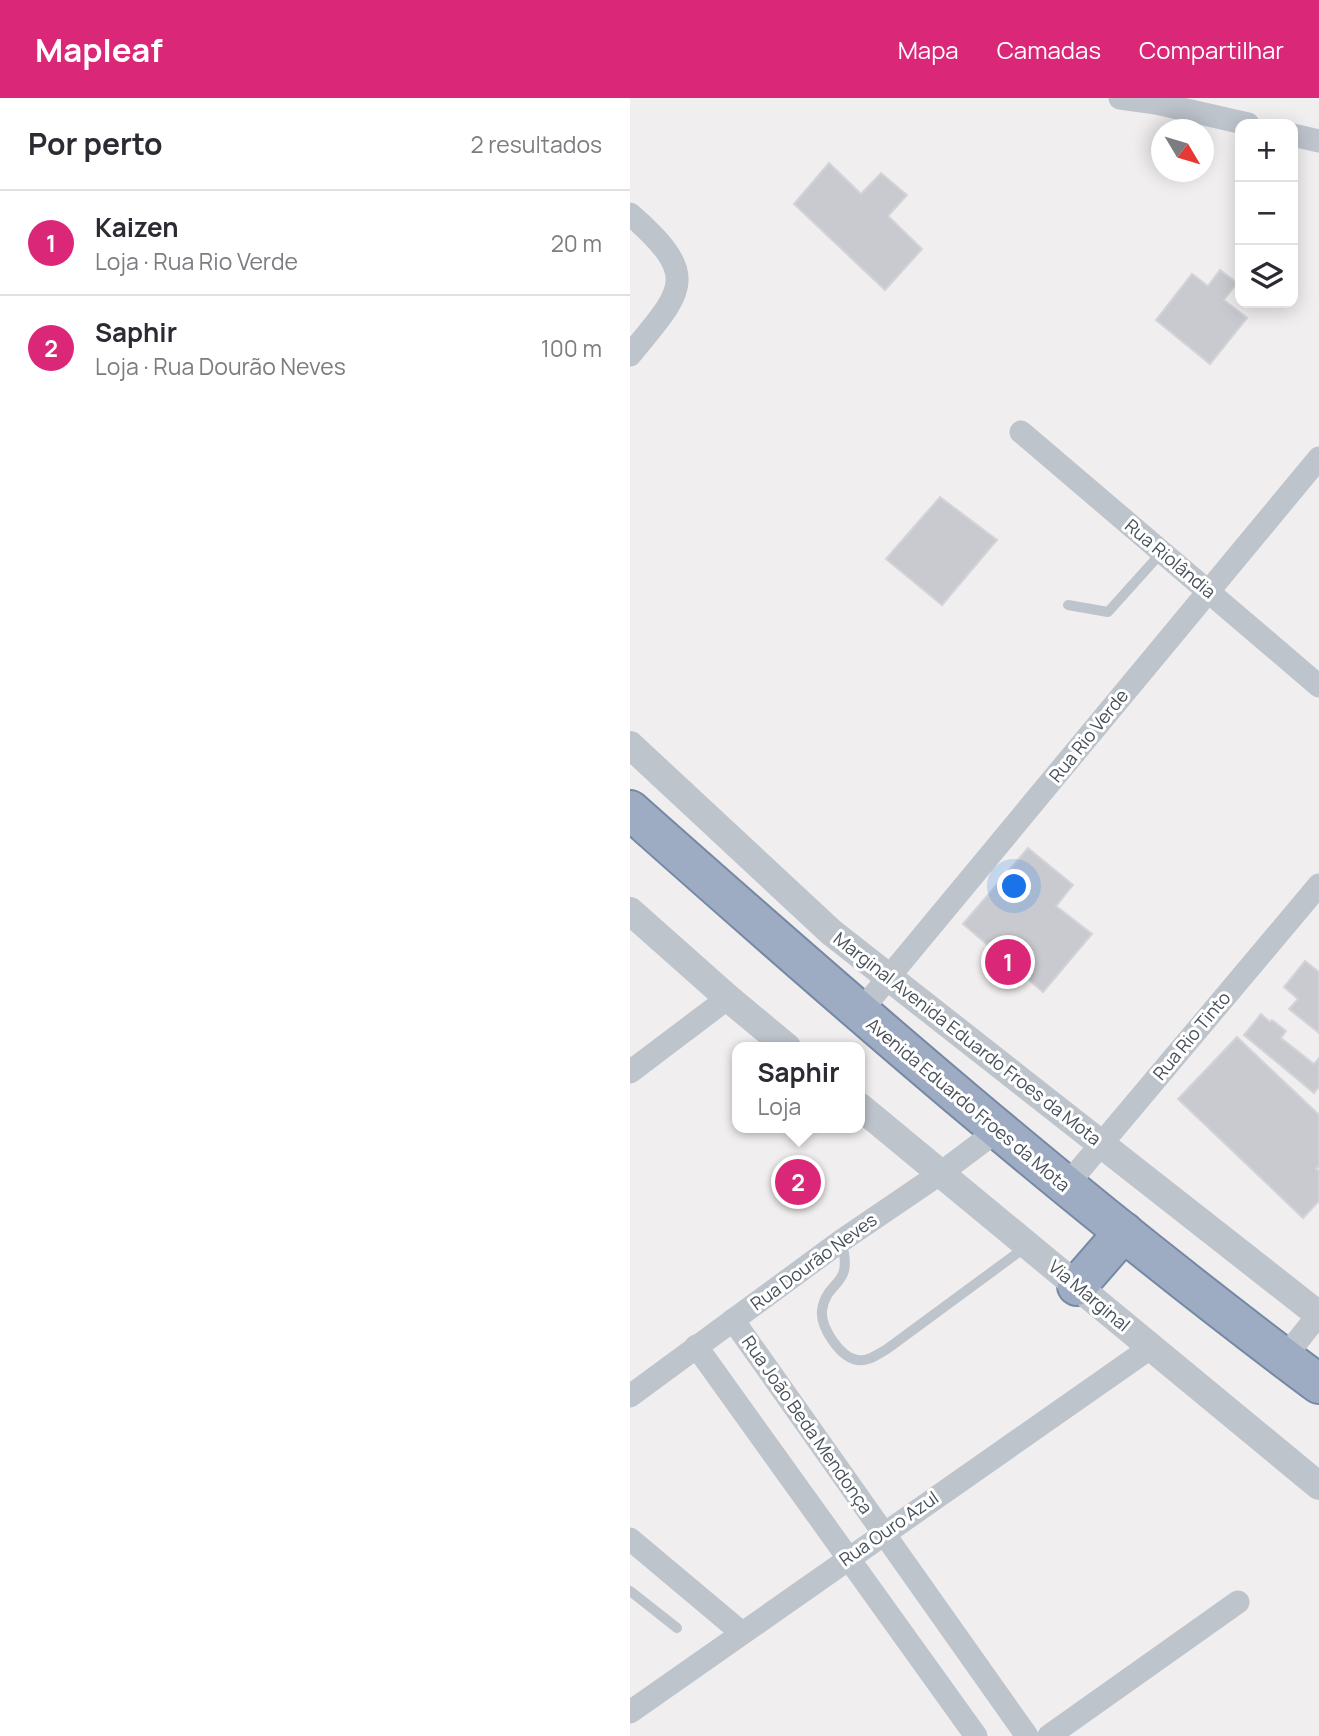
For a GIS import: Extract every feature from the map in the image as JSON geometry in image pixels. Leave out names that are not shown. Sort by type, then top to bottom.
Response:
[{"type":"highway","name":"Avenida Eduardo Froes da Mota","points":[[630,810],[859,1013],[998,1130],[1319,1384]]},
{"type":"highway","points":[[1077,1286],[1124,1232]]},
{"type":"street","points":[[1120,98],[1156,103],[1235,121]]},
{"type":"street","points":[[1298,136],[1319,141]]},
{"type":"street","points":[[630,214],[653,234],[670,255],[678,272],[677,291],[670,306],[630,355]]},
{"type":"street","name":"Rua Riolândia","points":[[1021,432],[1319,686]]},
{"type":"street","name":"Rua Rio Verde","points":[[859,1013],[1319,458]]},
{"type":"street","name":"Marginal Avenida Eduardo Froes da Mota","points":[[630,745],[821,923],[888,979],[1319,1314]]},
{"type":"street","name":"Rua Rio Tinto","points":[[1066,1186],[1319,884]]},
{"type":"street","points":[[630,911],[727,998],[782,1042]]},
{"type":"street","points":[[630,1072],[727,998]]},
{"type":"street","name":"Via Marginal","points":[[865,1111],[1319,1486]]},
{"type":"street","name":"Rua Dourão Neves","points":[[630,1396],[998,1130]]},
{"type":"street","points":[[1284,1358],[1319,1314]]},
{"type":"street","name":"Rua João Beda Mendonça","points":[[733,1320],[1027,1736]]},
{"type":"street","points":[[696,1346],[976,1736]]},
{"type":"street","name":"Rua Ouro Azul","points":[[630,1712],[1150,1348]]},
{"type":"street","points":[[630,1539],[743,1633]]},
{"type":"street","points":[[1049,1736],[1238,1602]]},
{"type":"lane","points":[[1068,606],[1108,612],[1162,552]]},
{"type":"lane","points":[[841,1241],[846,1269],[822,1309],[823,1324],[845,1354],[857,1360],[871,1359],[887,1349],[1029,1245]]},
{"type":"lane","points":[[630,1591],[677,1628]]},
{"type":"building","points":[[829,163],[861,194],[881,173],[907,195],[888,216],[922,249],[885,290],[794,204]]},
{"type":"building","points":[[1220,270],[1235,281],[1235,286],[1224,300],[1247,318],[1210,364],[1156,320],[1192,274],[1208,286]]},
{"type":"building","points":[[940,497],[997,540],[942,605],[886,559]]},
{"type":"building","points":[[1028,848],[1073,885],[1056,906],[1092,934],[1043,992],[963,924]]},
{"type":"building","points":[[1305,961],[1319,972],[1319,1033],[1289,1009],[1298,999],[1284,987]]},
{"type":"building","points":[[1261,1014],[1286,1031],[1281,1038],[1314,1064],[1319,1058],[1319,1087],[1314,1093],[1244,1035]]},
{"type":"building","points":[[1237,1037],[1319,1115],[1319,1166],[1316,1169],[1319,1171],[1319,1201],[1303,1218],[1178,1099]]},
{"type":"place","name":"Kaizen","points":[[1008,962]]},
{"type":"place","name":"Saphir","points":[[798,1182]]}]
